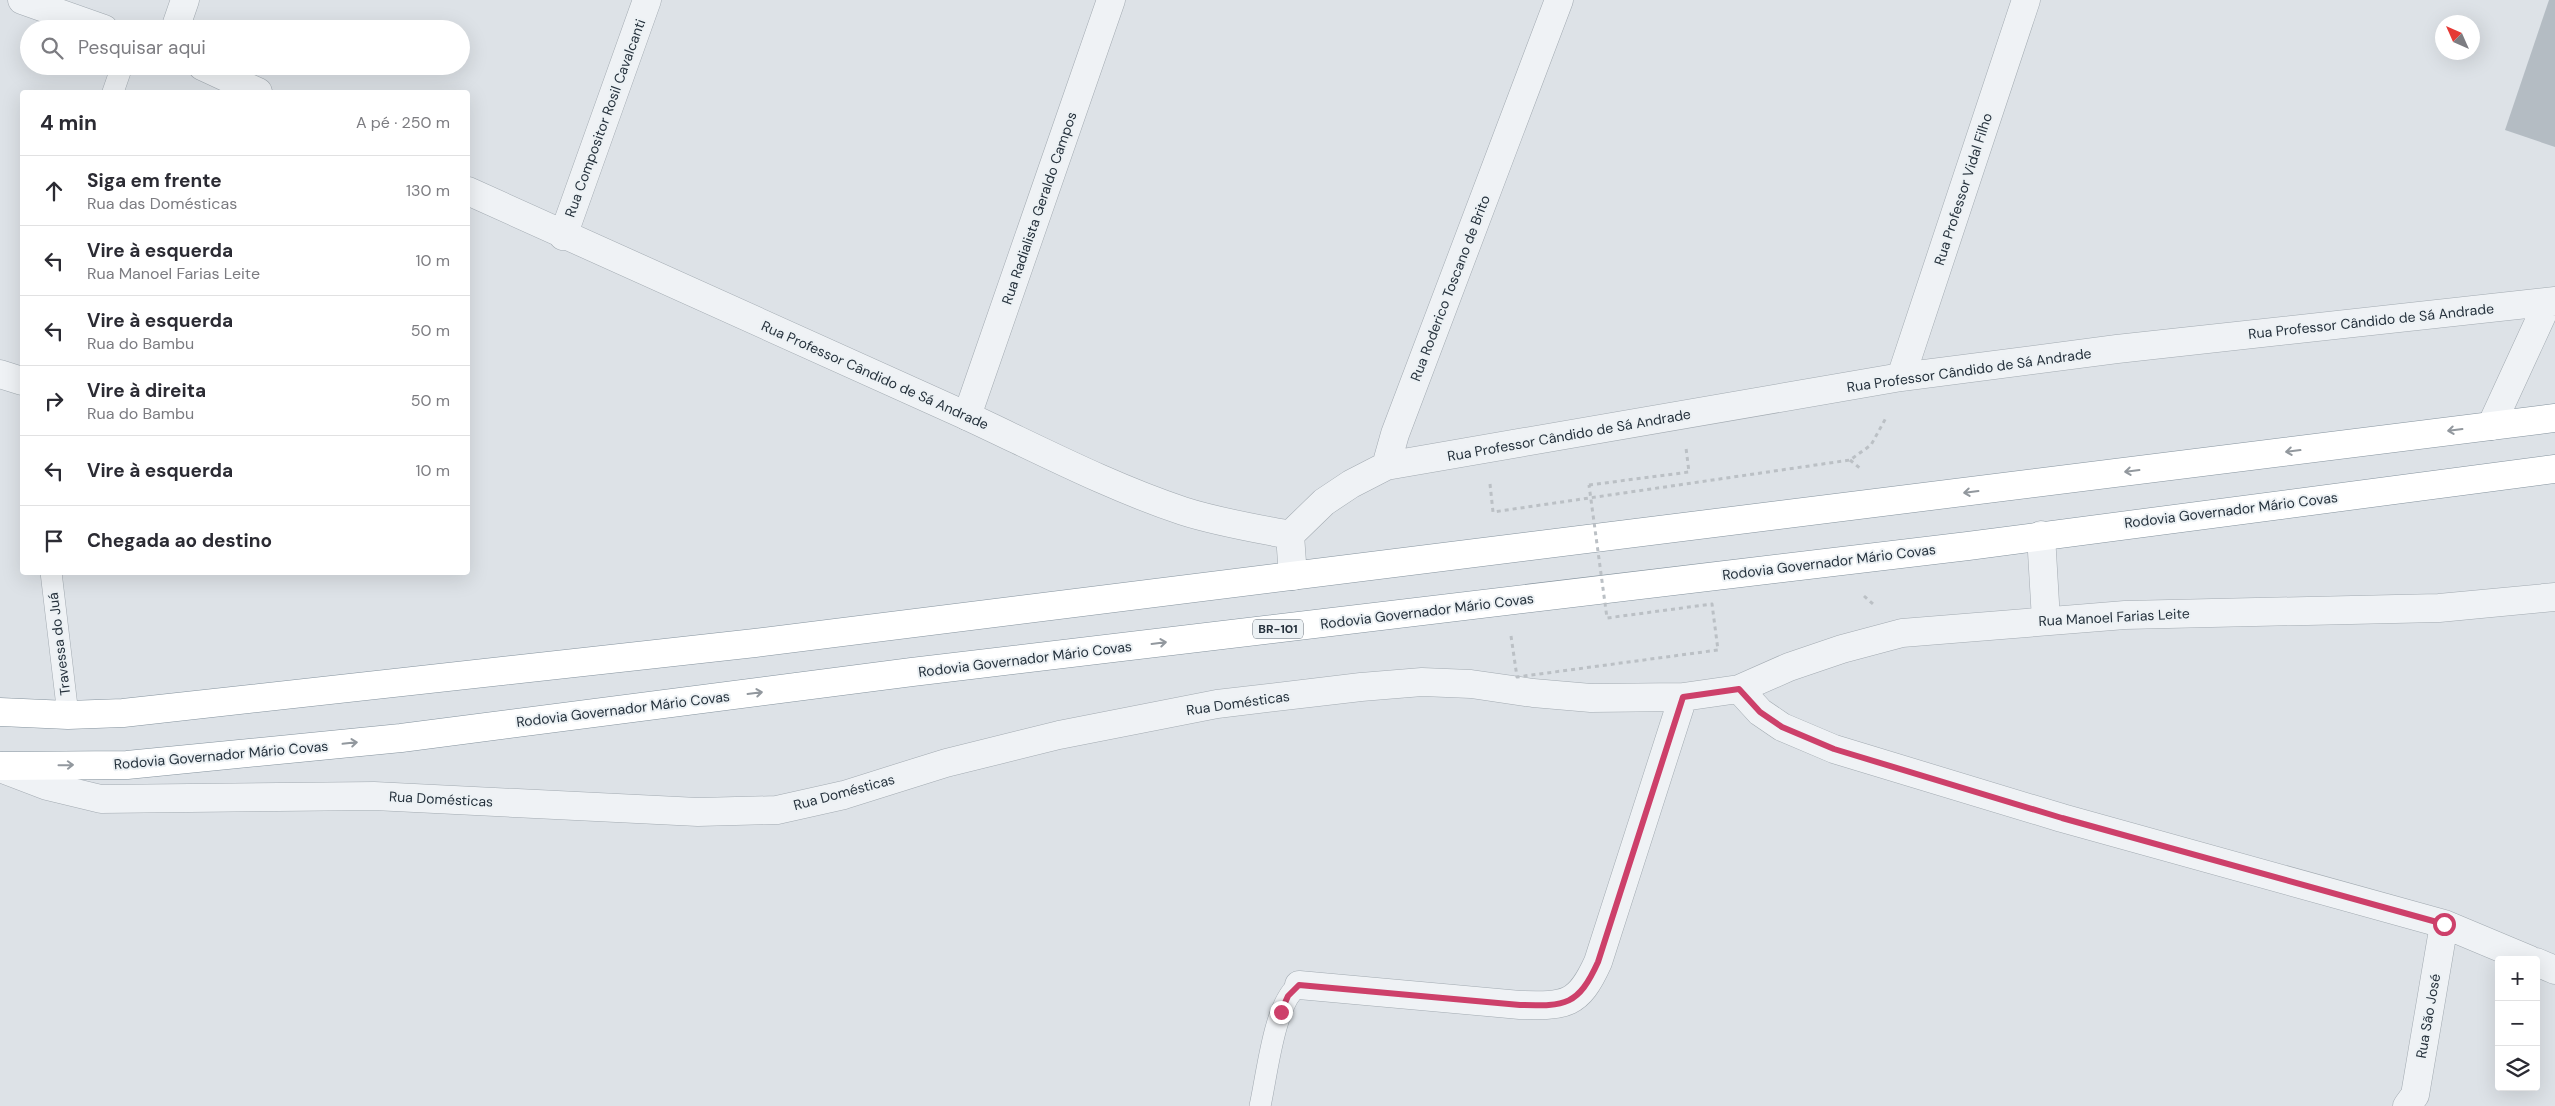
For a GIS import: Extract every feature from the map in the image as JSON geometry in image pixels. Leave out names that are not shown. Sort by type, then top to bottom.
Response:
[{"type":"highway","points":[[0,712],[68,715],[123,713],[756,644],[2555,418]]},
{"type":"highway","name":"Rodovia Governador Mário Covas","points":[[0,767],[127,765],[401,738],[922,671],[2041,535],[2555,468]]},
{"type":"street","points":[[22,0],[79,20]]},
{"type":"street","points":[[178,20],[185,0]]},
{"type":"street","name":"Rua Compositor Rosil Cavalcanti","points":[[563,236],[647,0]]},
{"type":"street","name":"Rua Radialista Geraldo Campos","points":[[967,416],[1111,0]]},
{"type":"street","name":"Rua Roderico Toscano de Brito","points":[[1386,466],[1395,434],[1559,0]]},
{"type":"street","name":"Rua Professor Vidal Filho","points":[[1901,377],[2026,0]]},
{"type":"street","points":[[221,75],[254,90]]},
{"type":"street","name":"Rua Professor Cândido de Sá Andrade","points":[[470,192],[563,236],[1123,487],[1183,511],[1236,525],[1290,535]]},
{"type":"street","points":[[2491,426],[2551,301]]},
{"type":"street","name":"Rua Professor Cândido de Sá Andrade","points":[[1386,466],[1901,377],[2117,349],[2551,301]]},
{"type":"street","points":[[0,374],[20,380]]},
{"type":"street","points":[[1293,576],[1290,535],[1324,502],[1351,484],[1386,466]]},
{"type":"street","points":[[2041,535],[2046,620]]},
{"type":"street","name":"Rua Manoel Farias Leite","points":[[1683,697],[1739,689],[1789,667],[1842,649],[1902,633],[2125,615],[2439,608],[2555,596]]},
{"type":"street","name":"Rua Domésticas","points":[[0,767],[47,786],[101,799],[374,796],[698,812],[777,810],[844,795],[946,764],[1059,735],[1217,704],[1422,682],[1471,684],[1532,693],[1591,698],[1683,697]]},
{"type":"street","points":[[1739,689],[1760,712],[1782,727],[1834,749],[2062,818],[2444,924],[2520,956]]},
{"type":"street","points":[[1299,985],[1520,1005],[1556,1006],[1576,997],[1588,983],[1598,962],[1683,697]]},
{"type":"street","name":"Rua São José","points":[[2407,1106],[2415,1094],[2444,924]]},
{"type":"street","points":[[2540,964],[2555,970]]},
{"type":"lane","points":[[114,90],[119,75]]},
{"type":"lane","name":"Travessa do Juá","points":[[51,575],[68,715]]},
{"type":"lane","points":[[1260,1106],[1281,1012],[1288,996],[1299,985]]},
{"type":"path","points":[[1493,512],[1850,460],[1870,445],[1884,422],[1901,377]]},
{"type":"path","points":[[1512,636],[1517,677],[1718,650],[1712,604],[1607,618],[1589,485]]},
{"type":"building","points":[[2549,0],[2555,0],[2555,147],[2505,130]]},
{"type":"route","points":[[1281,1012],[1288,996],[1299,985],[1520,1005],[1556,1006],[1576,997],[1588,983],[1598,962],[1683,697],[1739,689],[1760,712],[1782,727],[1834,749],[2062,818],[2444,924]]}]
